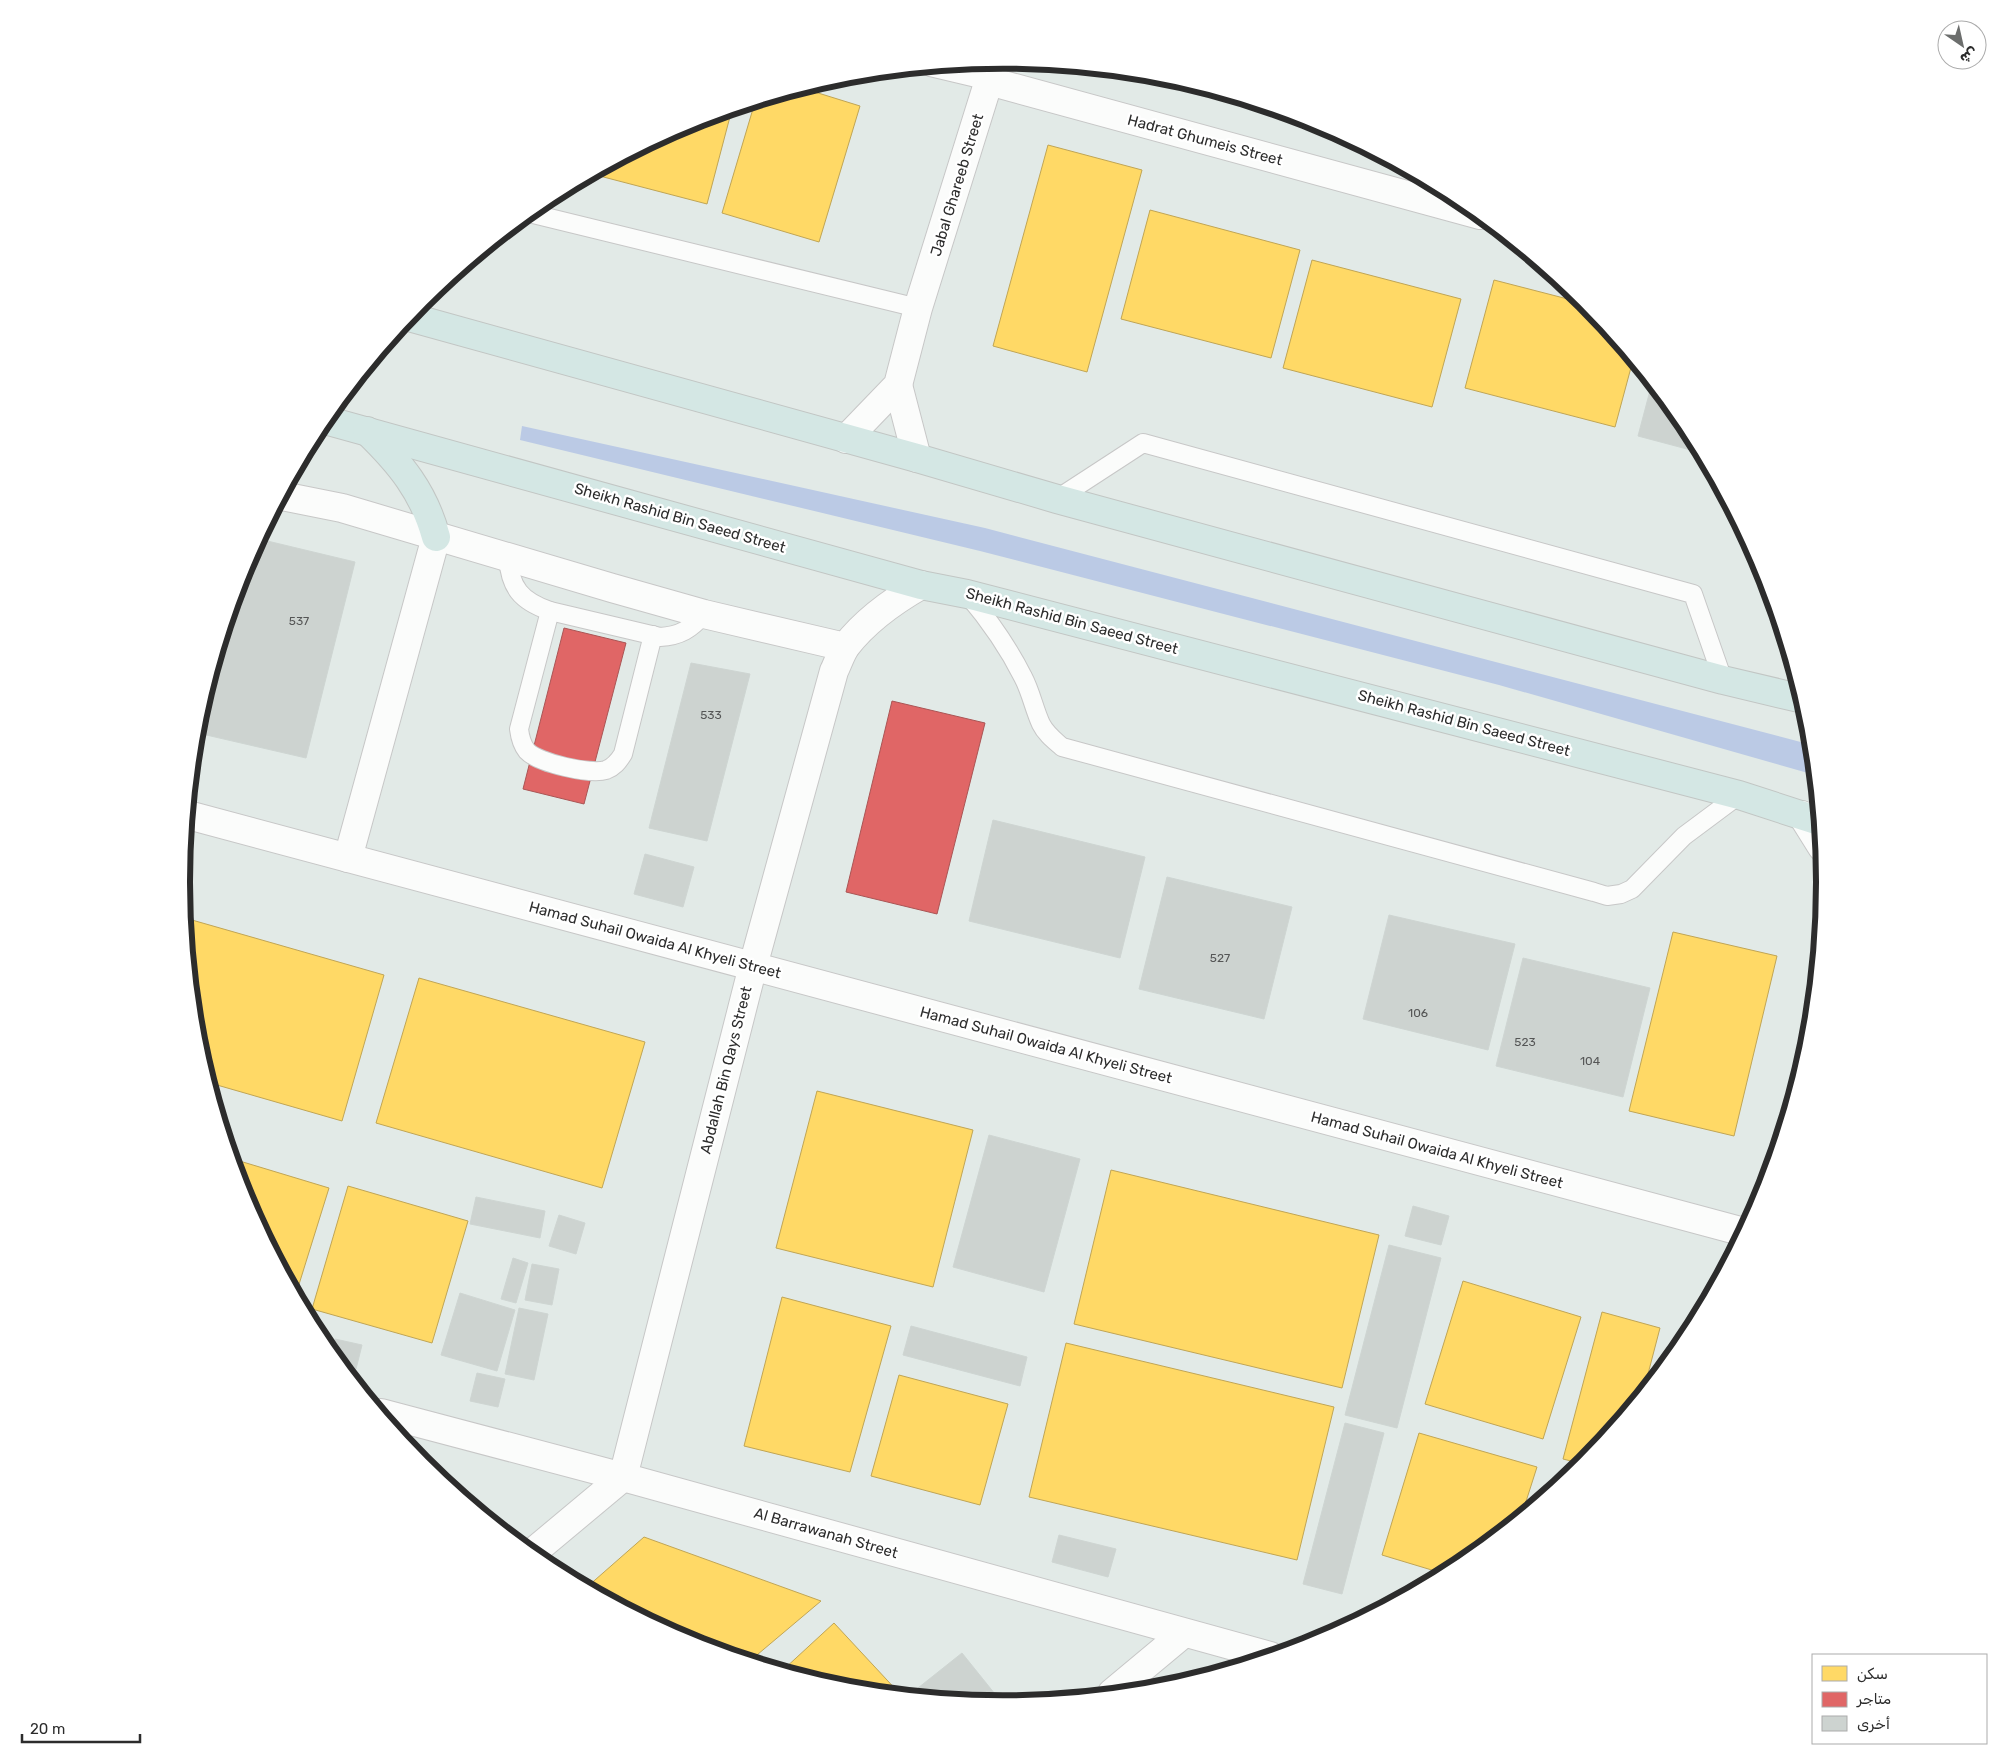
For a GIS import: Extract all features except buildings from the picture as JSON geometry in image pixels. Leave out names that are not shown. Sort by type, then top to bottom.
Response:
[{"type":"main road","points":[[417,319],[917,458],[1057,499],[1722,680],[1795,697]]},
{"type":"main road","name":"Sheikh Rashid Bin Saeed Street","points":[[333,422],[921,585],[967,594],[1739,796],[1811,818]]},
{"type":"main road","points":[[366,430],[392,456],[419,493],[429,514],[436,537]]},
{"type":"street","name":"Hadrat Ghumeis Street","points":[[992,71],[1457,207]]},
{"type":"street","name":"Jabal Ghareeb Street","points":[[898,385],[918,308],[992,71]]},
{"type":"street","points":[[846,439],[898,385]]},
{"type":"street","points":[[898,385],[917,458]]},
{"type":"street","points":[[287,497],[342,508],[704,614],[845,647]]},
{"type":"street","points":[[348,858],[436,537]]},
{"type":"street","name":"Abdallah Bin Qays Street","points":[[623,1477],[753,966],[834,670],[845,647],[880,612],[921,585]]},
{"type":"street","name":"Hamad Suhail Owaida Al Khyeli Street","points":[[193,815],[1738,1230]]},
{"type":"street","name":"Al Barrawanah Street","points":[[390,1415],[623,1477],[1260,1653]]},
{"type":"street","points":[[538,1548],[623,1477]]},
{"type":"street","points":[[1120,1686],[1184,1633]]},
{"type":"lane","name":"Hadrat Ghumeis Street","points":[[971,70],[992,71]]},
{"type":"lane","points":[[539,215],[918,308]]},
{"type":"lane","points":[[1057,499],[1143,443],[1162,448],[1694,594],[1722,680]]},
{"type":"lane","points":[[508,557],[509,572],[514,586],[523,598],[536,606],[550,611],[660,637],[673,636],[685,632],[696,624],[704,614]]},
{"type":"lane","points":[[967,594],[989,620],[1008,649],[1025,680],[1041,724],[1049,736],[1062,747],[1607,896],[1621,894],[1632,889],[1684,836],[1739,796]]},
{"type":"lane","points":[[550,611],[519,729],[521,740],[526,750],[535,758],[545,762],[596,772],[612,768],[618,762],[623,754],[653,635]]},
{"type":"shaded area","points":[[522,426],[985,528],[1804,743],[1810,773],[1499,685],[980,551],[520,440]]}]
